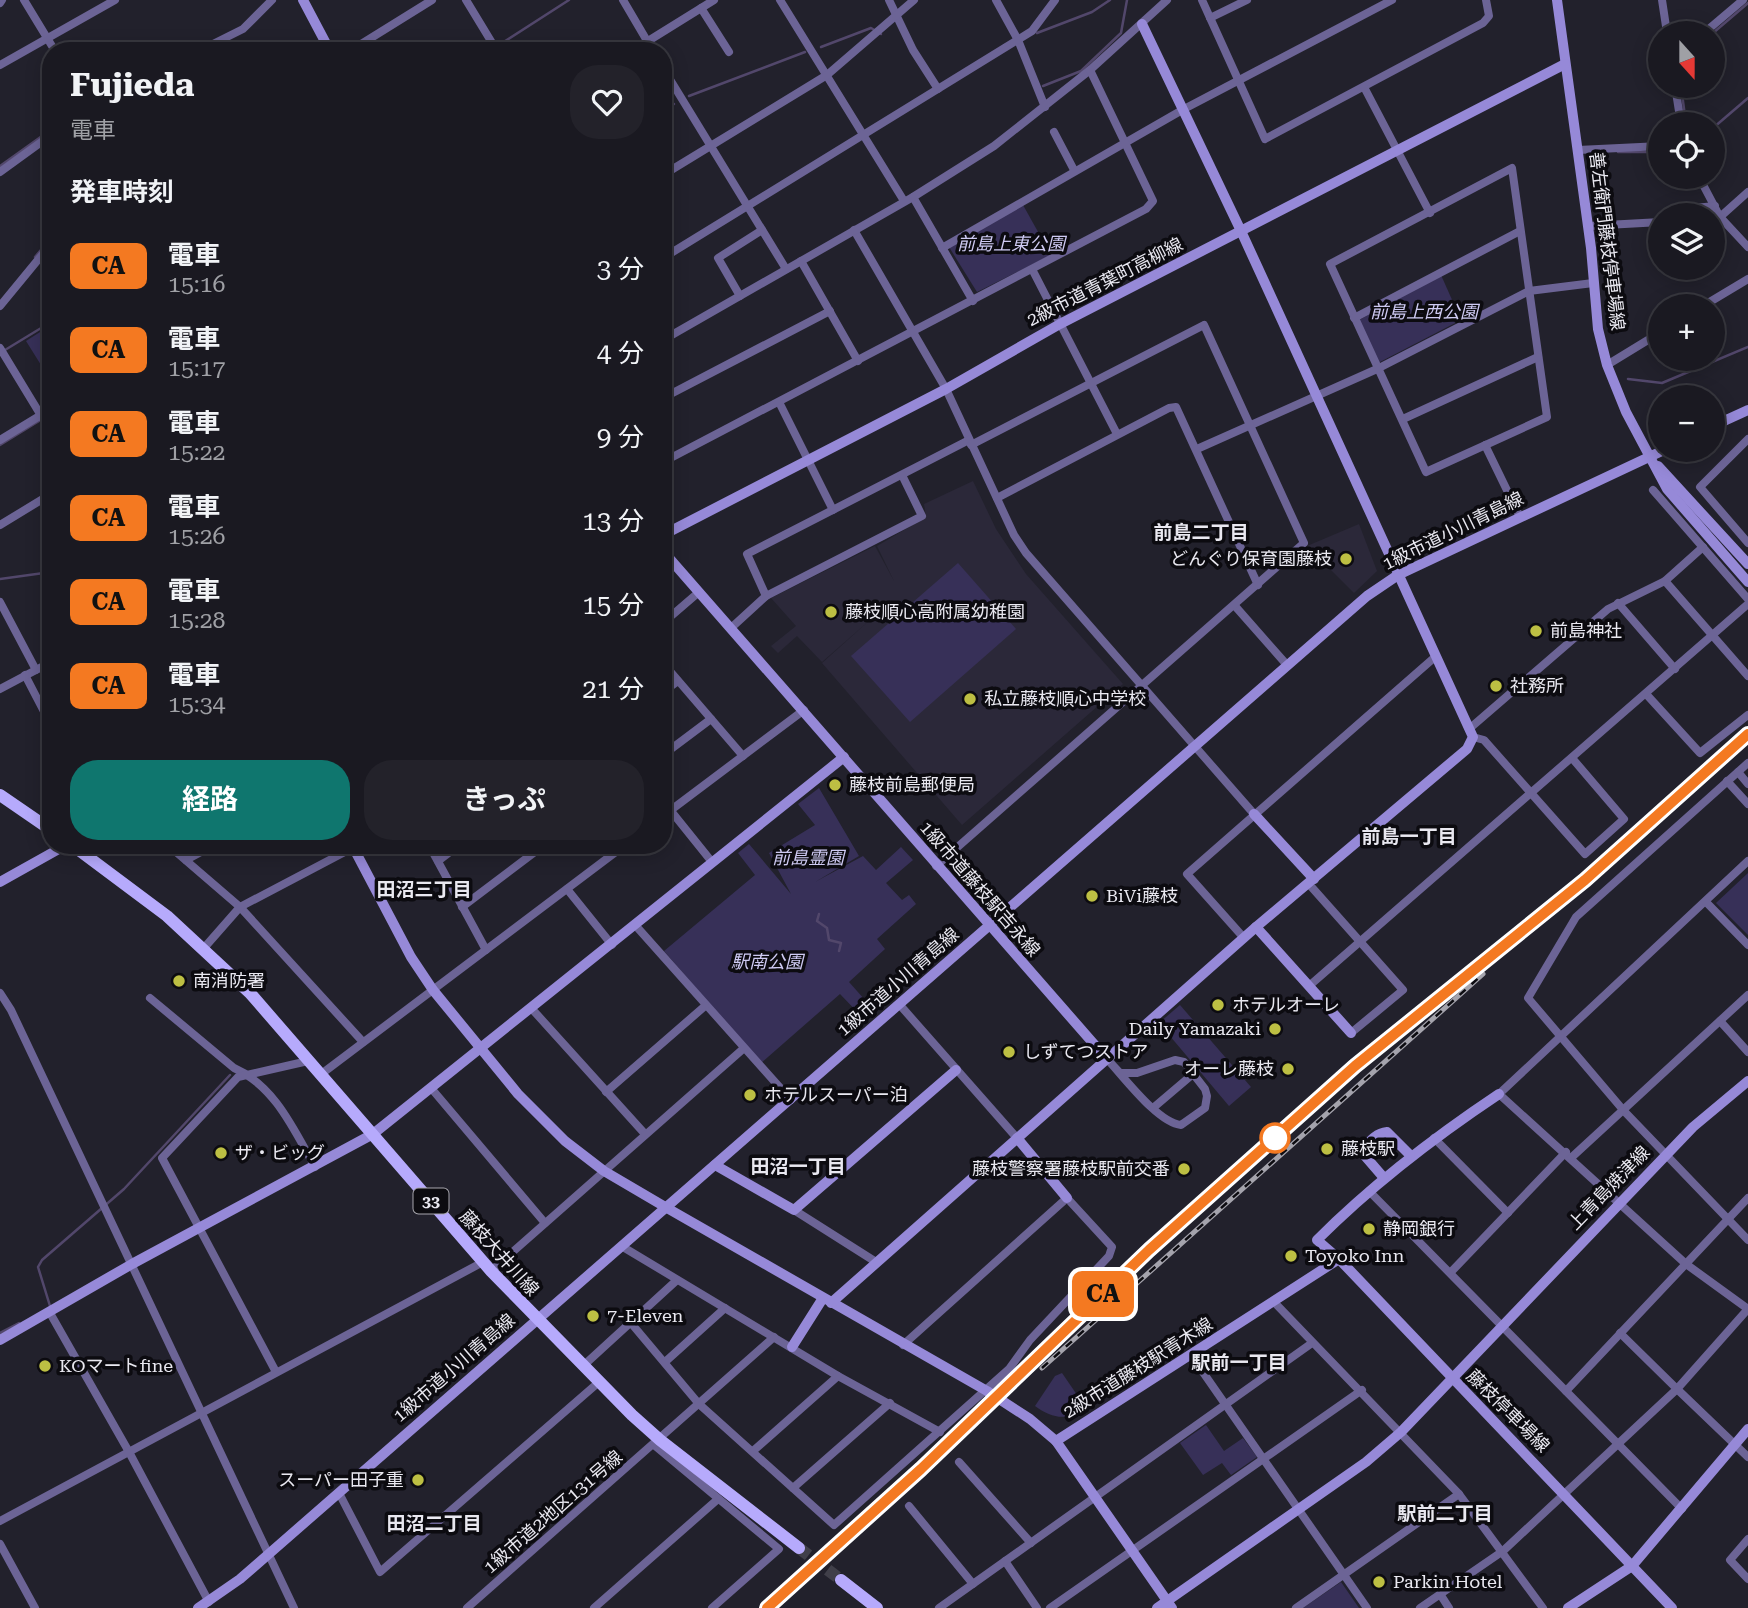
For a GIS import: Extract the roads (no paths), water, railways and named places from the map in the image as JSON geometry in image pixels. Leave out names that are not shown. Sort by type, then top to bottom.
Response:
[{"type":"main road","points":[[0,795],[42,824]]},
{"type":"main road","name":"藤枝大井川線","points":[[84,854],[167,916],[250,993],[487,1266],[657,1443],[799,1548]]},
{"type":"main road","points":[[841,1580],[877,1608]]},
{"type":"street","points":[[24,0],[49,42]]},
{"type":"street","points":[[0,65],[115,0]]},
{"type":"street","points":[[217,42],[243,29],[272,0]]},
{"type":"street","points":[[303,0],[325,42]]},
{"type":"street","points":[[364,42],[432,0]]},
{"type":"street","points":[[466,0],[491,42]]},
{"type":"street","points":[[624,0],[647,41],[714,0]]},
{"type":"street","points":[[692,0],[729,52]]},
{"type":"street","points":[[780,0],[863,136],[942,248],[973,301]]},
{"type":"street","points":[[889,0],[913,50],[938,89]]},
{"type":"street","points":[[672,170],[827,75],[914,0]]},
{"type":"street","points":[[996,0],[1018,40],[1045,107]]},
{"type":"street","points":[[672,252],[1032,31],[1055,0]]},
{"type":"street","points":[[672,335],[909,199],[994,146],[1090,70],[1167,0]]},
{"type":"street","points":[[1202,0],[1265,139],[1483,23],[1489,16],[1486,0]]},
{"type":"street","points":[[1210,18],[1247,0]]},
{"type":"street","points":[[942,248],[1124,142],[1392,0]]},
{"type":"street","name":"善左衛門藤枝停車場線","points":[[1557,0],[1588,226],[1598,329],[1607,365],[1648,456]]},
{"type":"street","points":[[1662,0],[1665,21]]},
{"type":"street","points":[[1718,21],[1743,0]]},
{"type":"street","points":[[1142,24],[1241,231],[1471,733],[1484,740],[1585,855],[1624,819],[1572,758]]},
{"type":"street","name":"2級市道青葉町高柳線","points":[[672,531],[946,389],[1060,324],[1397,148],[1566,64]]},
{"type":"street","points":[[672,457],[1033,271],[1146,209],[1153,201],[1090,70]]},
{"type":"street","points":[[672,83],[786,269]]},
{"type":"street","points":[[1364,87],[1430,213]]},
{"type":"street","points":[[1054,132],[1074,170]]},
{"type":"street","points":[[0,172],[42,142]]},
{"type":"street","points":[[1578,150],[1648,147]]},
{"type":"street","points":[[1512,168],[1520,231],[1547,417],[1426,472],[1330,264],[1512,168]]},
{"type":"street","points":[[1725,212],[1748,192]]},
{"type":"street","points":[[1725,222],[1748,247]]},
{"type":"street","points":[[1588,226],[1648,223]]},
{"type":"street","points":[[740,296],[718,258],[762,230]]},
{"type":"street","points":[[854,230],[946,389],[1014,535],[1040,572],[1195,745],[1403,990],[1351,1033],[1256,928]]},
{"type":"street","points":[[1354,318],[1520,231]]},
{"type":"street","points":[[0,306],[42,255]]},
{"type":"street","points":[[801,261],[858,361]]},
{"type":"street","points":[[1033,271],[1116,434]]},
{"type":"street","points":[[1723,294],[1748,279]]},
{"type":"street","points":[[1197,449],[1377,369],[1529,291],[1593,283]]},
{"type":"street","points":[[672,393],[830,311]]},
{"type":"street","points":[[766,596],[747,554],[1204,325],[1304,543],[936,866]]},
{"type":"street","points":[[1607,365],[1648,340]]},
{"type":"street","points":[[0,348],[41,415],[0,440]]},
{"type":"street","points":[[1403,419],[1538,357]]},
{"type":"street","points":[[779,402],[833,510]]},
{"type":"street","points":[[997,498],[1116,434],[1176,407],[1258,585]]},
{"type":"street","points":[[1725,421],[1748,410]]},
{"type":"street","points":[[1748,439],[1700,487],[1748,543]]},
{"type":"street","points":[[1485,445],[1520,517]]},
{"type":"street","name":"1級市道小川青島線","points":[[203,1605],[268,1555],[1367,596],[1398,575],[1648,456]]},
{"type":"street","name":"善左衛門藤枝停車場線","points":[[1653,462],[1748,582]]},
{"type":"street","points":[[732,628],[766,596],[922,516],[902,475]]},
{"type":"street","name":"善左衛門藤枝停車場線","points":[[1671,485],[1748,564]]},
{"type":"street","points":[[1310,986],[1647,695],[1748,602],[1653,490]]},
{"type":"street","points":[[0,525],[42,499]]},
{"type":"street","points":[[792,1347],[827,1301],[876,1262],[1256,928],[1467,749],[1471,733],[1618,603],[1665,581],[1703,547]]},
{"type":"street","name":"1級市道藤枝駅吉永線","points":[[672,561],[804,710],[989,927],[1107,1059],[1120,1073],[1137,1073],[1175,1060],[1184,1062],[1207,1096],[1205,1108],[1181,1125],[1171,1124],[1153,1108],[1107,1059]]},
{"type":"street","points":[[1665,581],[1748,676]]},
{"type":"street","points":[[672,615],[699,592]]},
{"type":"street","points":[[0,602],[36,670]]},
{"type":"street","points":[[1618,603],[1675,669]]},
{"type":"street","points":[[1235,606],[1287,665]]},
{"type":"street","points":[[1244,939],[1187,874],[1435,657]]},
{"type":"street","points":[[0,689],[42,667]]},
{"type":"street","points":[[672,674],[743,756]]},
{"type":"street","points":[[25,675],[42,707]]},
{"type":"street","points":[[672,685],[678,681]]},
{"type":"street","points":[[1647,695],[1700,753],[1748,715]]},
{"type":"street","points":[[672,809],[804,710]]},
{"type":"street","points":[[672,748],[711,719]]},
{"type":"street","points":[[0,1340],[132,1264],[373,1134],[844,757]]},
{"type":"street","points":[[1748,763],[1576,917],[1528,998],[1624,1111],[1748,1240]]},
{"type":"street","points":[[1738,772],[1748,784]]},
{"type":"street","points":[[1727,781],[1748,804]]},
{"type":"street","points":[[672,818],[712,862]]},
{"type":"street","points":[[0,882],[50,854]]},
{"type":"street","points":[[179,854],[240,907],[363,1042]]},
{"type":"street","points":[[186,860],[197,854]]},
{"type":"street","points":[[204,948],[240,907],[339,854]]},
{"type":"street","points":[[358,854],[411,957],[433,990],[549,1127],[604,1171],[987,1391],[1030,1419],[1056,1441]]},
{"type":"street","points":[[434,854],[486,950]]},
{"type":"street","points":[[438,861],[447,854]]},
{"type":"street","points":[[462,907],[532,854]]},
{"type":"street","points":[[320,1074],[613,854]]},
{"type":"street","points":[[1682,1509],[1369,1191],[1410,1155],[1499,1094],[1748,861]]},
{"type":"street","points":[[566,889],[612,945]]},
{"type":"street","points":[[1706,902],[1748,945]]},
{"type":"street","points":[[636,926],[791,1100]]},
{"type":"street","points":[[0,993],[11,1010],[294,1608]]},
{"type":"street","points":[[1451,1272],[1569,1155],[1624,1111],[1748,995]]},
{"type":"street","points":[[150,998],[234,1068],[248,1074],[280,1106],[315,1167]]},
{"type":"street","points":[[631,1323],[699,1404],[834,1525],[987,1391],[1109,1256],[1112,1247],[899,1004]]},
{"type":"street","points":[[606,1092],[705,1006]]},
{"type":"street","points":[[532,1009],[645,1134]]},
{"type":"street","points":[[1720,1021],[1748,1052]]},
{"type":"street","points":[[0,1521],[275,1372],[487,1266],[545,1223],[743,1049]]},
{"type":"street","points":[[275,1372],[162,1158],[238,1077],[308,1061]]},
{"type":"street","points":[[794,1210],[956,1070]]},
{"type":"street","points":[[1153,1108],[1193,1074]]},
{"type":"street","name":"上青島焼津線","points":[[1157,1608],[1170,1604],[1366,1462],[1401,1432],[1665,1155],[1693,1127],[1748,1081]]},
{"type":"street","points":[[431,1087],[545,1223]]},
{"type":"street","points":[[1420,1608],[1503,1551],[1677,1389],[1748,1309],[1686,1264],[1499,1094]]},
{"type":"street","points":[[1384,1178],[1365,1157],[1363,1149],[1378,1133],[1387,1132],[1410,1155]]},
{"type":"street","points":[[1434,1138],[1508,1213]]},
{"type":"street","points":[[715,1165],[794,1210],[876,1262]]},
{"type":"street","name":"藤枝停車場線","points":[[1369,1191],[1317,1240],[1339,1259],[1672,1608]]},
{"type":"street","points":[[904,1345],[1067,1198]]},
{"type":"street","points":[[1566,1391],[1748,1198]]},
{"type":"street","points":[[623,1247],[838,1376],[940,1432]]},
{"type":"street","name":"2級市道藤枝駅青木線","points":[[1170,1604],[1056,1441],[1339,1259]]},
{"type":"street","points":[[583,1366],[677,1280]]},
{"type":"street","points":[[1274,1302],[1312,1343],[1362,1390],[1459,1494],[1543,1608]]},
{"type":"street","points":[[665,1362],[725,1308]]},
{"type":"street","points":[[50,1313],[129,1451],[203,1605]]},
{"type":"street","points":[[1620,1333],[1748,1457]]},
{"type":"street","name":"1級市道2地区131号線","points":[[467,1608],[774,1337]]},
{"type":"street","points":[[939,1608],[1312,1343]]},
{"type":"street","points":[[1191,1355],[1367,1608]]},
{"type":"street","points":[[753,1451],[838,1376]]},
{"type":"street","points":[[339,1493],[380,1572],[599,1382]]},
{"type":"street","points":[[1050,1608],[1362,1390]]},
{"type":"street","points":[[793,1488],[890,1403]]},
{"type":"street","points":[[1569,1608],[1632,1566],[1748,1429]]},
{"type":"street","points":[[657,1443],[718,1499],[779,1549],[712,1608]]},
{"type":"street","points":[[959,1462],[1031,1543]]},
{"type":"street","points":[[1296,1608],[1459,1494]]},
{"type":"street","points":[[594,1608],[718,1499]]},
{"type":"street","points":[[909,1506],[973,1584]]},
{"type":"street","points":[[1748,1539],[1730,1560],[1748,1579]]},
{"type":"street","points":[[0,1544],[35,1608]]},
{"type":"street","points":[[1005,1561],[1037,1608]]},
{"type":"street","points":[[1440,1594],[1449,1608]]},
{"type":"waterway","points":[[504,42],[569,0]]},
{"type":"waterway","points":[[1037,33],[1092,12],[1110,0]]},
{"type":"waterway","points":[[1043,86],[1081,71],[1121,33],[1127,0]]},
{"type":"waterway","points":[[1726,22],[1748,3]]},
{"type":"waterway","points":[[821,47],[871,28],[881,34]]},
{"type":"waterway","points":[[689,96],[805,52]]},
{"type":"waterway","points":[[1683,98],[1684,112]]},
{"type":"waterway","points":[[1725,118],[1748,98]]},
{"type":"waterway","points":[[0,166],[42,136]]},
{"type":"waterway","points":[[1618,152],[1648,152]]},
{"type":"waterway","points":[[35,257],[42,249]]},
{"type":"waterway","points":[[5,350],[42,327]]},
{"type":"waterway","points":[[1628,379],[1662,383],[1748,347]]},
{"type":"waterway","points":[[0,445],[39,421]]},
{"type":"waterway","points":[[0,579],[42,573]]},
{"type":"waterway","points":[[819,914],[817,921],[827,928],[829,940],[841,943],[839,951]]},
{"type":"waterway","points":[[50,1306],[38,1267],[42,1260],[124,1189],[230,1075]]},
{"type":"waterway","points":[[0,1333],[19,1323]]},
{"type":"tunnel","points":[[799,1548],[841,1580]]},
{"type":"railway","points":[[767,1608],[921,1469],[1149,1250],[1355,1066],[1585,880],[1748,734]]},
{"type":"railway","points":[[1042,1368],[1483,974]]},
{"type":"train","name":"CA","points":[[767,1608],[921,1469],[1149,1250],[1355,1066],[1585,880],[1748,734]]},
{"type":"place","name":"どんぐり保育園藤枝","points":[[1346,559]]},
{"type":"place","name":"藤枝順心高附属幼稚園","points":[[831,612]]},
{"type":"place","name":"前島神社","points":[[1536,631]]},
{"type":"place","name":"社務所","points":[[1496,686]]},
{"type":"place","name":"私立藤枝順心中学校","points":[[970,699]]},
{"type":"place","name":"藤枝前島郵便局","points":[[835,785]]},
{"type":"place","name":"BiVi藤枝","points":[[1092,896]]},
{"type":"place","name":"南消防署","points":[[179,981]]},
{"type":"place","name":"ホテルオーレ","points":[[1218,1005]]},
{"type":"place","name":"Daily Yamazaki","points":[[1275,1029]]},
{"type":"place","name":"しずてつストア","points":[[1009,1052]]},
{"type":"place","name":"オーレ藤枝","points":[[1288,1069]]},
{"type":"place","name":"ホテルスーパー泊","points":[[750,1095]]},
{"type":"place","name":"藤枝駅","points":[[1327,1149]]},
{"type":"place","name":"ザ・ビッグ","points":[[221,1153]]},
{"type":"place","name":"藤枝警察署藤枝駅前交番","points":[[1184,1169]]},
{"type":"place","name":"静岡銀行","points":[[1369,1229]]},
{"type":"place","name":"Toyoko Inn","points":[[1291,1256]]},
{"type":"place","name":"7-Eleven","points":[[593,1316]]},
{"type":"place","name":"KOマートfine","points":[[45,1366]]},
{"type":"place","name":"スーパー田子重","points":[[418,1480]]},
{"type":"place","name":"Parkin Hotel","points":[[1379,1582]]},
{"type":"district","name":"前島二丁目","points":[[1201,532]]},
{"type":"district","name":"前島一丁目","points":[[1409,836]]},
{"type":"district","name":"田沼三丁目","points":[[424,889]]},
{"type":"district","name":"田沼一丁目","points":[[798,1166]]},
{"type":"district","name":"駅前一丁目","points":[[1239,1362]]},
{"type":"district","name":"駅前二丁目","points":[[1445,1513]]},
{"type":"district","name":"田沼二丁目","points":[[434,1523]]},
{"type":"park label","name":"前島上東公園","points":[[1011,244]]},
{"type":"park label","name":"前島上西公園","points":[[1424,312]]},
{"type":"park label","name":"前島霊園","points":[[808,858]]},
{"type":"park label","name":"駅南公園","points":[[767,962]]}]
